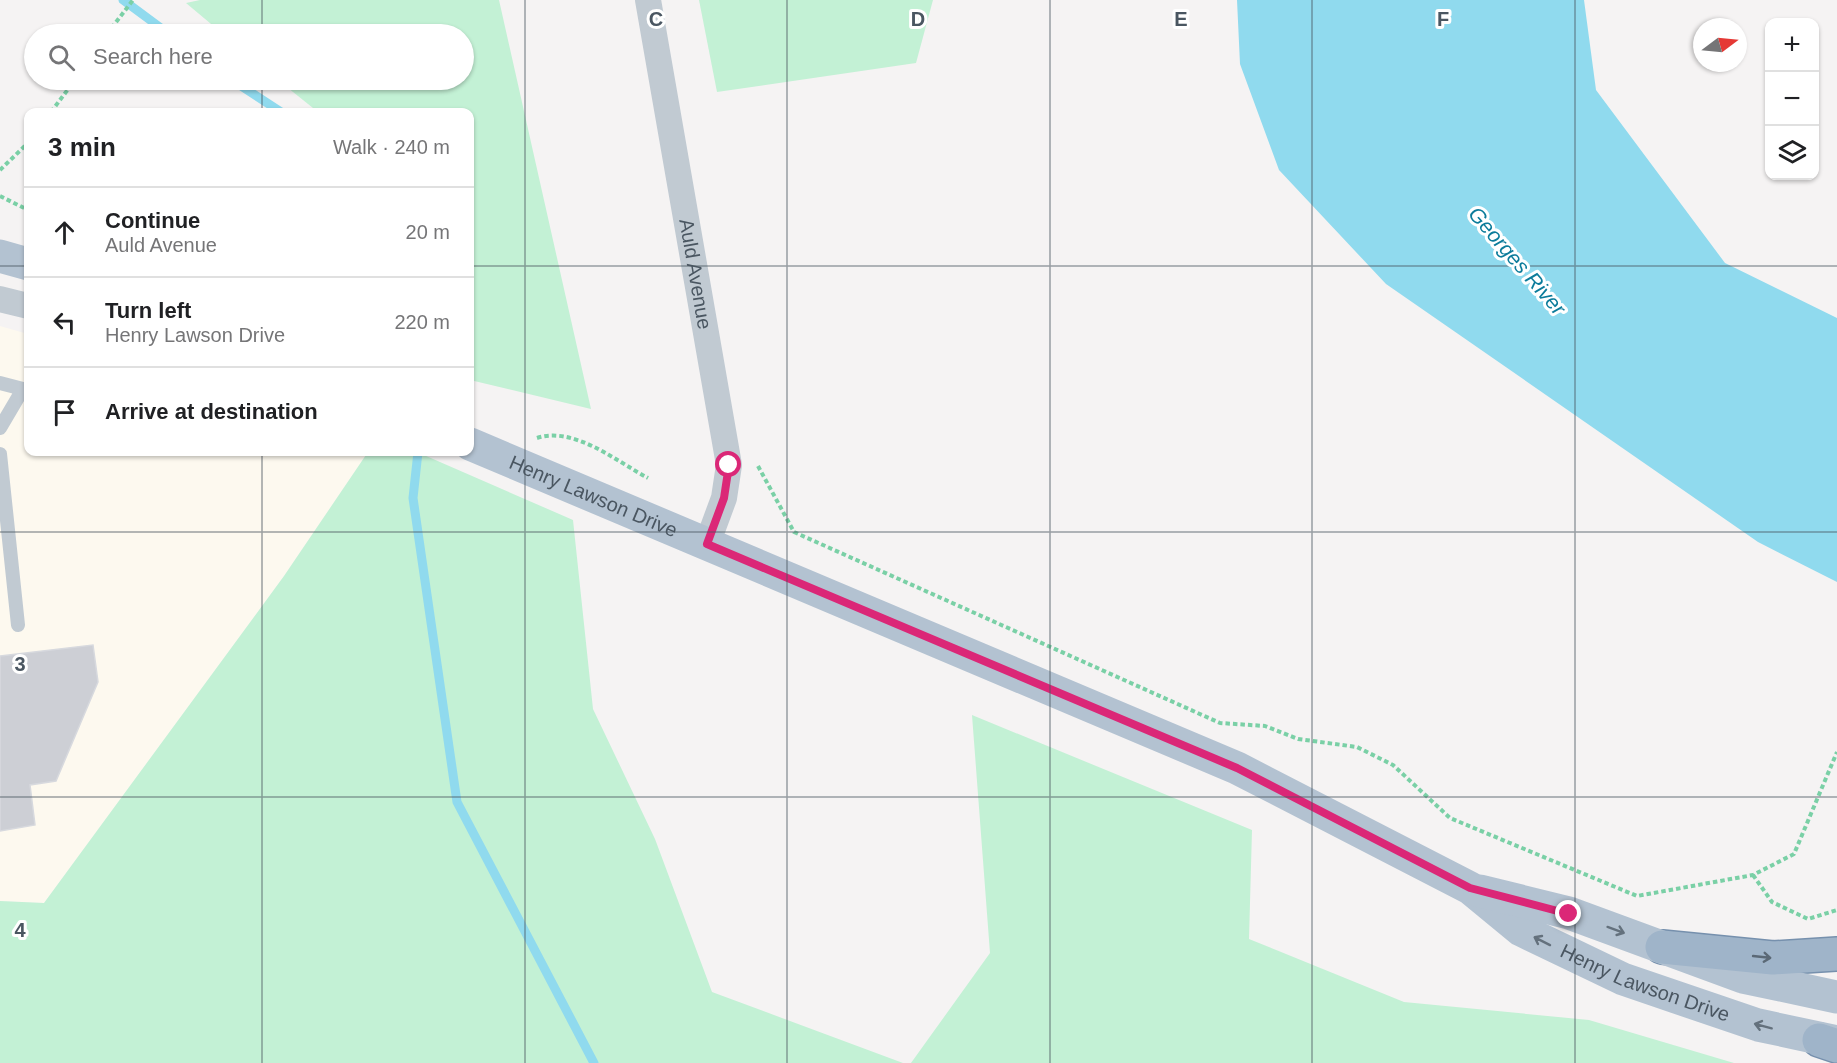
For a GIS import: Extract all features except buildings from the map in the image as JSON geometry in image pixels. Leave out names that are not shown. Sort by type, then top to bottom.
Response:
[{"type":"highway","points":[[1662,947],[1773,958],[1837,954]]},
{"type":"main road","points":[[0,256],[24,263]]},
{"type":"main road","name":"Henry Lawson Drive","points":[[479,448],[1237,768],[1470,888],[1521,930],[1623,979],[1758,1025],[1831,1043]]},
{"type":"main road","name":"Henry Lawson Drive","points":[[1470,888],[1569,914],[1743,977],[1837,997]]},
{"type":"street","name":"Auld Avenue","points":[[648,0],[729,465],[724,498],[707,544]]},
{"type":"street","points":[[0,299],[9,299],[24,305]]},
{"type":"lane","points":[[0,384],[23,389],[0,428]]},
{"type":"lane","points":[[0,454],[18,625]]},
{"type":"path","points":[[116,24],[133,0]]},
{"type":"path","points":[[54,108],[68,90]]},
{"type":"path","points":[[0,170],[24,147]]},
{"type":"path","points":[[0,196],[24,208]]},
{"type":"path","points":[[528,443],[549,434],[562,435],[582,442],[648,478]]},
{"type":"path","points":[[753,455],[767,486],[794,532],[1220,723],[1265,726],[1298,739],[1357,747],[1393,765],[1450,818],[1637,896],[1753,874],[1794,854],[1837,752]]},
{"type":"path","points":[[1753,874],[1772,902],[1808,919],[1837,910]]},
{"type":"shaded area","points":[[0,326],[24,333],[24,456],[365,456],[284,576],[44,903],[0,901]]},
{"type":"green space","points":[[200,0],[499,0],[591,409],[474,381],[474,108],[313,108],[290,90],[474,90],[474,24],[211,24],[186,3]]},
{"type":"green space","points":[[699,0],[933,0],[916,63],[717,92]]},
{"type":"green space","points":[[365,456],[426,456],[573,520],[593,709],[655,839],[712,992],[903,1063],[0,1063],[0,901],[44,903],[284,576]]},
{"type":"green space","points":[[972,715],[1252,830],[1249,939],[1404,1002],[1589,1020],[1734,1063],[911,1063],[990,953]]},
{"type":"water","name":"Georges River","points":[[1237,0],[1584,0],[1596,90],[1725,263],[1837,318],[1837,582],[1758,542],[1386,284],[1279,170],[1240,64]]},
{"type":"waterway","points":[[123,0],[155,24]]},
{"type":"waterway","points":[[247,90],[275,108]]},
{"type":"waterway","points":[[418,456],[413,498],[457,802],[594,1063]]},
{"type":"route","points":[[729,465],[724,498],[707,544],[1237,768],[1470,888],[1569,914]]}]
